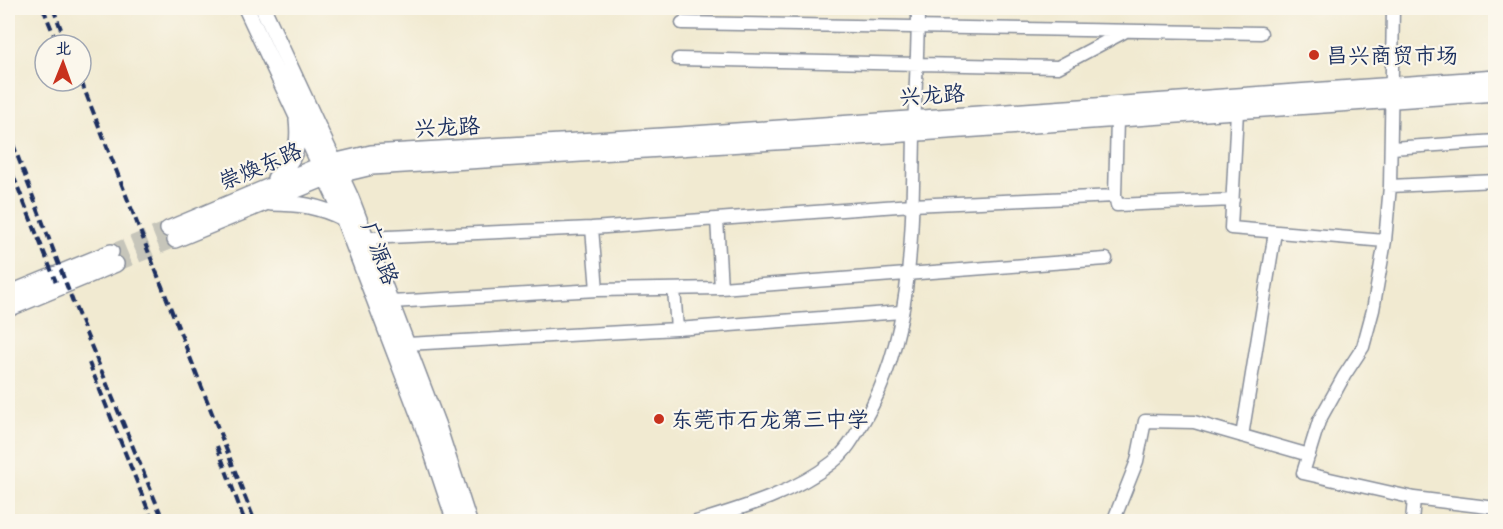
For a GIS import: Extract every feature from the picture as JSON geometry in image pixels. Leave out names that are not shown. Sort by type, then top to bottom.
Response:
[{"type":"main road","name":"广源路","points":[[246,8],[297,112],[366,238],[438,426],[469,522]]},
{"type":"main road","name":"广源路","points":[[263,8],[330,170],[343,218],[425,432],[455,522]]},
{"type":"main road","name":"兴龙路","points":[[914,126],[1117,120],[1237,111],[1496,78]]},
{"type":"main road","name":"兴龙路","points":[[372,160],[501,147],[914,126],[1391,92],[1496,93]]},
{"type":"main road","points":[[297,112],[299,135],[295,153],[287,168],[264,195],[312,205],[343,218]]},
{"type":"main road","name":"崇焕东路","points":[[172,235],[264,195],[330,170],[372,160]]},
{"type":"main road","points":[[8,294],[114,258],[8,309]]},
{"type":"street","points":[[696,522],[765,499],[806,479],[834,461],[854,438],[876,400],[891,360],[902,312],[907,274],[918,64],[918,8]]},
{"type":"street","points":[[1393,8],[1390,186],[1385,241],[1373,310],[1363,347],[1319,421],[1303,473],[1414,498],[1496,508]]},
{"type":"street","points":[[682,23],[1261,33]]},
{"type":"street","points":[[678,59],[1058,67],[1127,30]]},
{"type":"street","points":[[1237,111],[1231,228],[1385,241]]},
{"type":"street","points":[[1117,120],[1115,196],[1117,206],[1233,200]]},
{"type":"street","points":[[1392,148],[1496,141]]},
{"type":"street","points":[[1390,186],[1496,181]]},
{"type":"street","points":[[366,238],[592,228],[912,205],[1115,196]]},
{"type":"street","points":[[717,219],[722,288]]},
{"type":"street","points":[[592,228],[597,290]]},
{"type":"street","points":[[1242,436],[1275,232]]},
{"type":"street","points":[[391,302],[597,290],[722,288],[1106,260]]},
{"type":"street","points":[[674,289],[677,329]]},
{"type":"street","points":[[407,344],[677,329],[902,312]]},
{"type":"street","points":[[1113,522],[1137,461],[1145,421],[1194,422],[1309,455]]},
{"type":"street","points":[[1412,522],[1414,498]]},
{"type":"tunnel","points":[[111,252],[168,229]]},
{"type":"tunnel","points":[[116,264],[175,240]]},
{"type":"railway","points":[[43,8],[53,33]]},
{"type":"railway","points":[[53,8],[62,33]]},
{"type":"railway","points":[[86,93],[255,522]]},
{"type":"railway","points":[[8,131],[73,302],[164,522]]},
{"type":"railway","points":[[8,163],[56,282]]},
{"type":"railway","points":[[89,363],[153,522]]},
{"type":"railway","points":[[217,446],[245,522]]},
{"type":"place","name":"昌兴商贸市场","points":[[1314,55]]},
{"type":"place","name":"东莞市石龙第三中学","points":[[659,419]]}]
